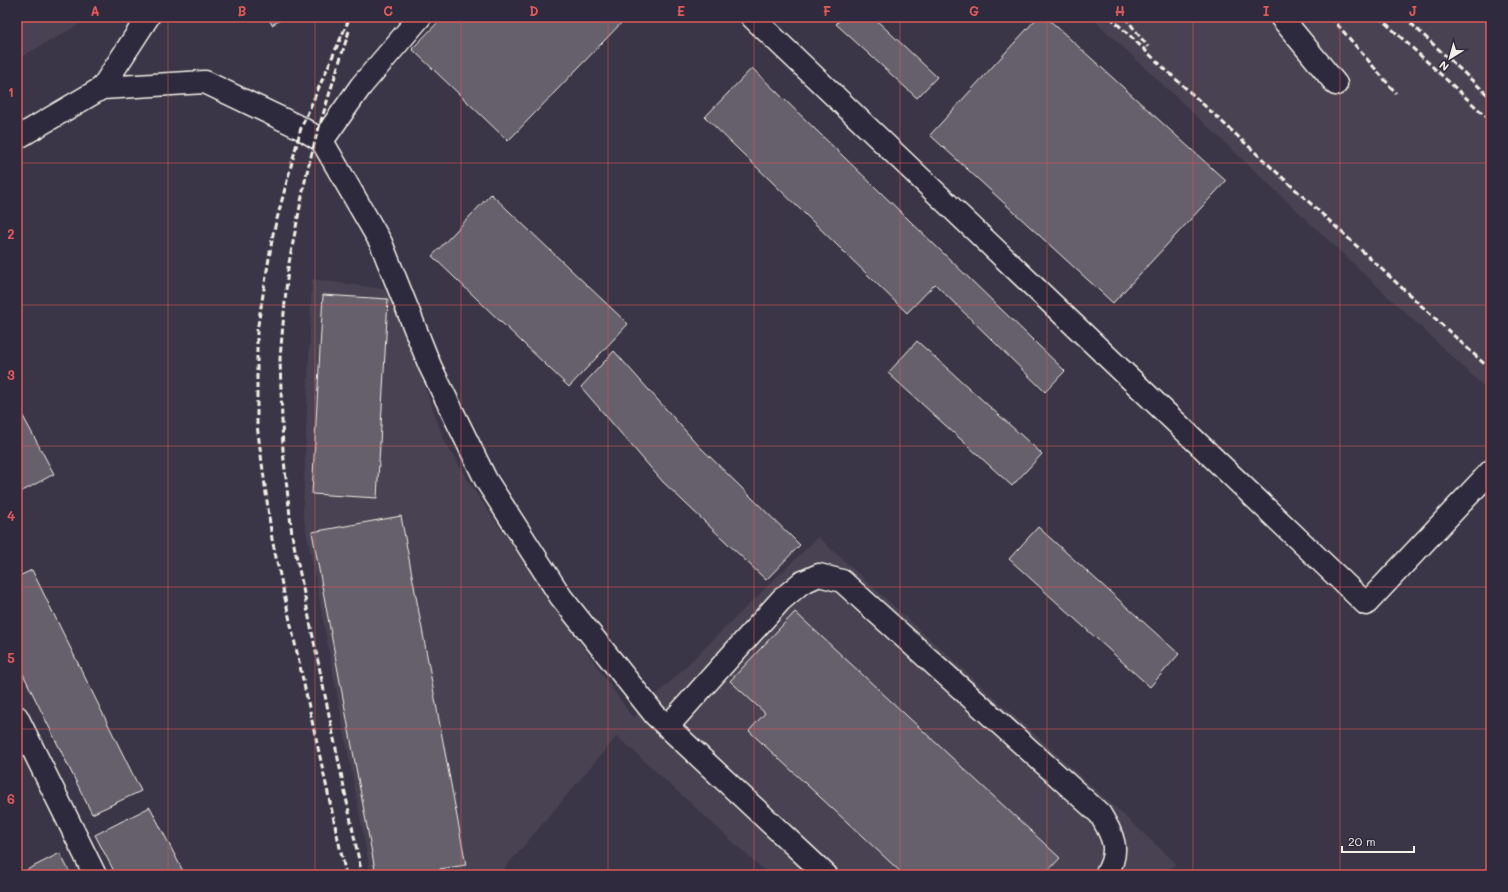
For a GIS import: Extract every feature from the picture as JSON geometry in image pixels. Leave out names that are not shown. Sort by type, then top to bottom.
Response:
[{"type":"street","points":[[17,138],[102,88],[148,17]]},
{"type":"street","points":[[322,141],[361,86],[420,17]]},
{"type":"street","points":[[752,17],[1366,604],[1491,470]]},
{"type":"street","points":[[1281,17],[1336,84]]},
{"type":"street","points":[[102,88],[205,82],[301,128],[322,141],[380,244],[430,366],[486,480],[561,597],[655,714],[826,875]]},
{"type":"street","points":[[668,726],[781,600],[801,583],[819,575],[842,581],[1100,814],[1111,833],[1115,851],[1106,875]]},
{"type":"street","points":[[17,717],[95,875]]},
{"type":"shaded area","points":[[17,17],[93,17],[17,59]]},
{"type":"shaded area","points":[[1091,17],[1491,17],[1491,393]]},
{"type":"shaded area","points":[[312,279],[389,290],[445,442],[475,492],[633,718],[818,537],[1176,863],[1165,875],[769,875],[617,736],[499,875],[371,875],[303,513]]},
{"type":"building","points":[[268,17],[285,17],[272,25]]},
{"type":"building","points":[[443,17],[627,17],[508,141],[412,49]]},
{"type":"building","points":[[843,17],[873,17],[937,77],[917,98],[836,24]]},
{"type":"building","points":[[1038,17],[1046,17],[1226,181],[1113,303],[930,135]]},
{"type":"building","points":[[752,68],[1065,371],[1045,392],[935,284],[907,313],[705,117]]},
{"type":"building","points":[[491,194],[628,324],[569,387],[432,256]]},
{"type":"building","points":[[323,295],[388,299],[377,498],[312,494]]},
{"type":"building","points":[[917,341],[1042,454],[1012,486],[888,373]]},
{"type":"building","points":[[614,351],[699,446],[800,545],[766,580],[663,482],[581,387]]},
{"type":"building","points":[[17,405],[54,474],[17,494]]},
{"type":"building","points":[[401,516],[466,865],[440,869],[441,875],[376,875],[312,532]]},
{"type":"building","points":[[1038,527],[1179,654],[1150,687],[1009,559]]},
{"type":"building","points":[[32,570],[141,791],[92,814],[17,662],[17,577]]},
{"type":"building","points":[[795,612],[1060,858],[1044,875],[904,875],[749,731],[765,713],[730,681]]},
{"type":"building","points":[[150,807],[185,875],[116,875],[95,835]]},
{"type":"building","points":[[60,853],[71,875],[17,875]]},
{"type":"railway","points":[[346,875],[272,539],[257,425],[257,331],[273,234],[301,128],[350,17]]},
{"type":"railway","points":[[1110,17],[1491,370]]},
{"type":"railway","points":[[1125,17],[1148,47]]},
{"type":"railway","points":[[1331,17],[1396,93]]},
{"type":"railway","points":[[1379,17],[1491,121]]},
{"type":"railway","points":[[1404,17],[1491,98]]},
{"type":"railway","points":[[349,31],[316,137],[306,176],[288,268],[280,358],[283,451],[292,535],[362,875]]}]
